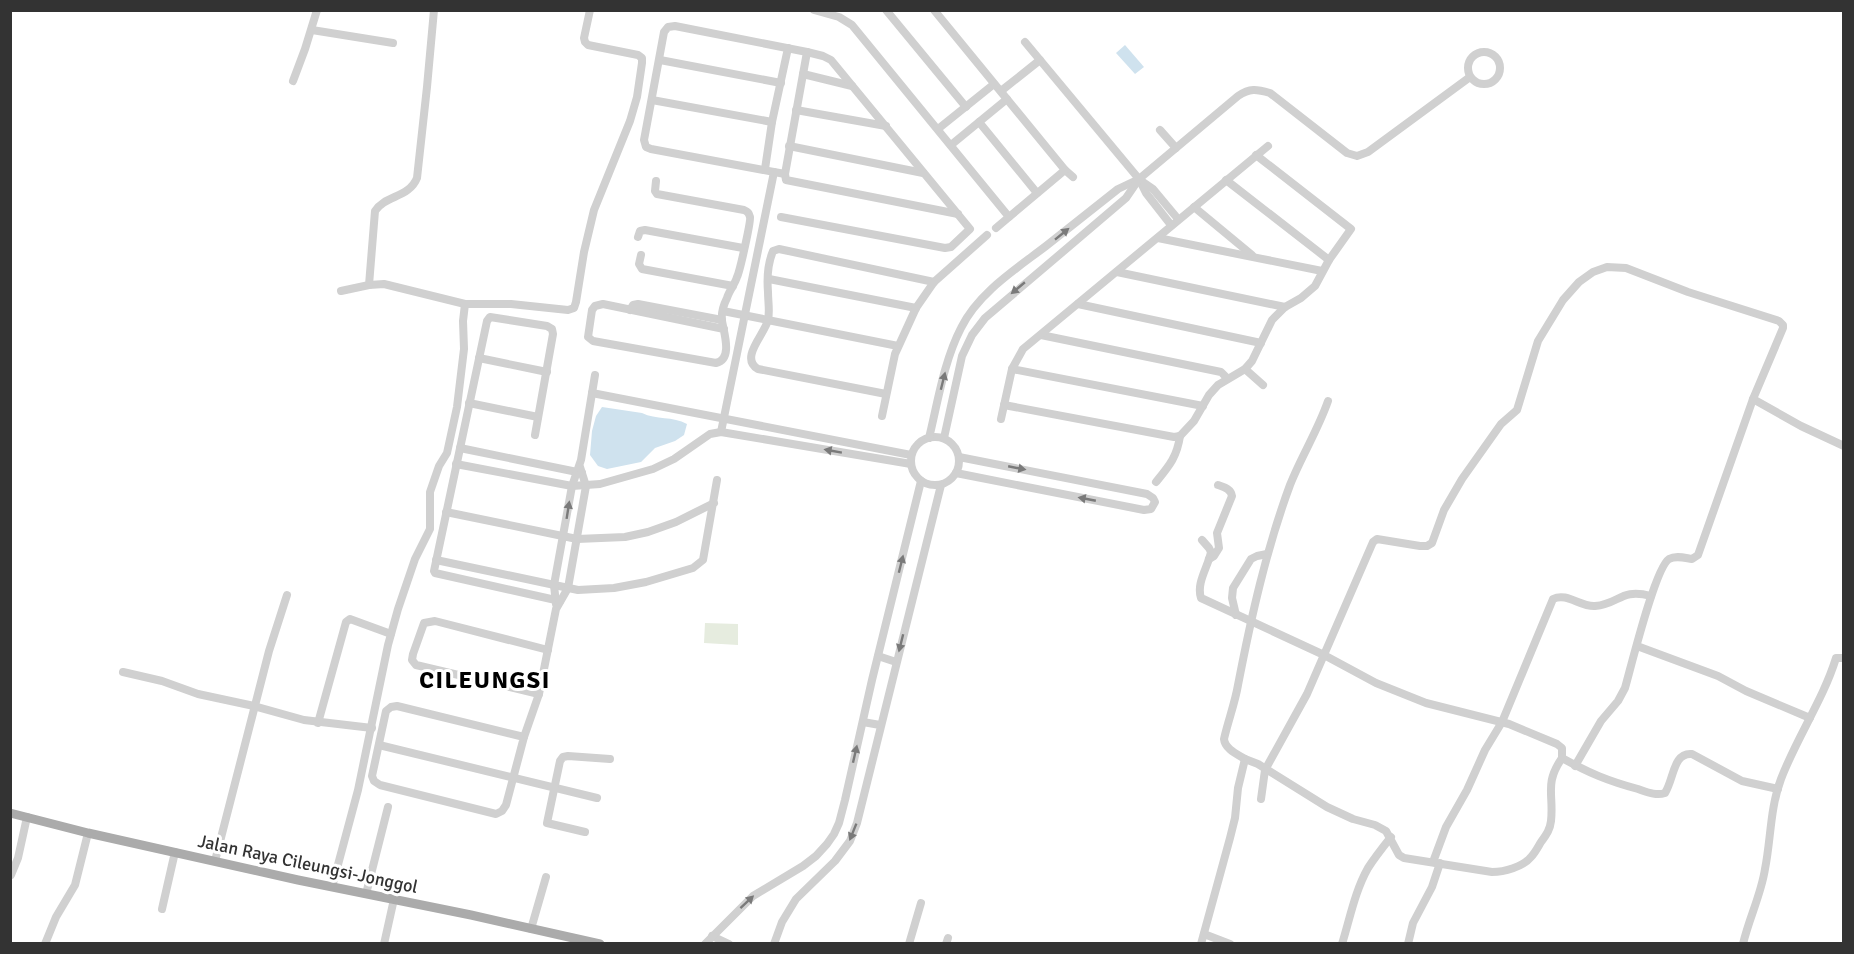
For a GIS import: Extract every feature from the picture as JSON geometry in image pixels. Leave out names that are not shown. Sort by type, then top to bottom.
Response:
[{"type":"main road","name":"Jalan Raya Cileungsi-Jonggol","points":[[10,813],[215,861],[600,944]]},
{"type":"street","points":[[293,81],[312,30],[316,10]]},
{"type":"street","points":[[369,285],[375,211],[379,205],[406,192],[417,178],[434,10]]},
{"type":"street","points":[[341,291],[384,284],[465,304],[512,304],[568,310],[574,308],[594,210],[628,129],[637,97],[642,63],[642,58],[638,55],[588,45],[585,42],[590,10]]},
{"type":"street","points":[[814,10],[843,18]]},
{"type":"street","points":[[837,10],[852,25],[1009,217]]},
{"type":"street","points":[[886,10],[966,107]]},
{"type":"street","points":[[934,10],[1072,177]]},
{"type":"street","points":[[781,217],[945,248],[951,247],[970,229],[831,60],[788,48],[675,26],[668,27],[664,32],[644,140],[646,147],[784,174]]},
{"type":"street","points":[[312,30],[393,43]]},
{"type":"street","points":[[1025,42],[1139,179],[1153,189],[1175,222]]},
{"type":"street","points":[[765,170],[772,122],[788,48]]},
{"type":"street","points":[[807,52],[784,174],[786,180],[958,214]]},
{"type":"street","points":[[1481,52],[1489,53],[1496,58],[1499,73],[1495,80],[1487,84],[1478,83],[1470,77],[1467,70],[1474,55],[1481,52]]},
{"type":"street","points":[[660,60],[782,83]]},
{"type":"street","points":[[1000,91],[1040,60]]},
{"type":"street","points":[[803,74],[852,86]]},
{"type":"street","points":[[929,438],[951,351],[961,326],[974,308],[1016,269],[1118,189],[1139,179],[1238,96],[1247,90],[1257,89],[1270,93],[1347,153],[1357,156],[1368,152],[1470,77]]},
{"type":"street","points":[[938,129],[994,84]]},
{"type":"street","points":[[951,145],[1007,99]]},
{"type":"street","points":[[652,100],[772,122]]},
{"type":"street","points":[[796,110],[886,126]]},
{"type":"street","points":[[979,122],[1037,193]]},
{"type":"street","points":[[1160,130],[1176,148]]},
{"type":"street","points":[[789,146],[923,173]]},
{"type":"street","points":[[1001,419],[1012,369],[1023,349],[1268,146]]},
{"type":"street","points":[[1156,482],[1174,459],[1180,436],[1194,421],[1209,395],[1227,378],[1245,369],[1252,361],[1272,320],[1285,307],[1301,298],[1315,286],[1322,271],[1351,229],[1256,155]]},
{"type":"street","points":[[996,228],[1065,170]]},
{"type":"street","points":[[721,432],[774,172]]},
{"type":"street","points":[[944,438],[962,356],[972,335],[985,318],[1126,198],[1139,179]]},
{"type":"street","points":[[1226,180],[1329,260]]},
{"type":"street","points":[[656,181],[657,194],[744,210],[751,219],[743,248],[742,264],[723,311],[722,320],[724,329],[726,343],[722,362],[716,363],[593,340],[588,336],[592,310],[595,306],[603,304],[724,329]]},
{"type":"street","points":[[1194,207],[1255,258]]},
{"type":"street","points":[[638,237],[640,231],[645,231],[743,248]]},
{"type":"street","points":[[882,416],[895,354],[916,308],[934,282],[987,235]]},
{"type":"street","points":[[1158,238],[1322,271]]},
{"type":"street","points":[[886,394],[758,369],[753,366],[752,351],[769,319],[769,279],[773,251],[779,249],[934,282]]},
{"type":"street","points":[[641,255],[639,264],[642,268],[733,286]]},
{"type":"street","points":[[1261,799],[1265,770],[1307,694],[1373,542],[1377,539],[1420,546],[1432,543],[1444,510],[1462,479],[1501,424],[1521,404],[1538,341],[1563,300],[1579,282],[1600,268],[1626,268],[1688,292],[1781,322],[1783,328],[1753,399],[1698,555],[1692,559],[1676,557],[1666,561],[1651,596],[1625,688],[1618,701],[1601,721],[1575,766]]},
{"type":"street","points":[[1117,272],[1285,307]]},
{"type":"street","points":[[769,279],[916,308]]},
{"type":"street","points":[[332,886],[358,790],[391,634],[415,559],[430,529],[430,492],[439,466],[447,453],[455,418],[464,349],[465,304]]},
{"type":"street","points":[[630,310],[633,305],[638,304],[722,320]]},
{"type":"street","points":[[1078,304],[1261,343]]},
{"type":"street","points":[[723,311],[898,346]]},
{"type":"street","points":[[535,435],[554,334],[547,326],[490,317],[487,321],[456,464],[434,568],[435,573],[557,603]]},
{"type":"street","points":[[1041,335],[1221,372],[1227,378]]},
{"type":"street","points":[[479,358],[547,372]]},
{"type":"street","points":[[1012,369],[1203,406]]},
{"type":"street","points":[[1245,369],[1263,385]]},
{"type":"street","points":[[524,737],[394,706],[387,711],[372,776],[374,781],[380,785],[496,814],[506,805],[512,777],[539,694],[557,603],[554,585],[572,486],[580,471],[595,375]]},
{"type":"street","points":[[592,393],[911,455]]},
{"type":"street","points":[[1753,399],[1801,426],[1844,446]]},
{"type":"street","points":[[1202,540],[1211,552],[1199,592],[1201,598],[1251,623],[1324,655],[1376,683],[1426,703],[1517,727],[1562,748],[1562,758],[1551,783],[1549,830],[1531,857],[1525,862],[1499,872],[1486,872],[1401,857],[1386,831],[1327,807],[1226,746],[1224,739],[1238,688],[1247,637],[1251,623],[1267,554],[1291,484],[1328,401]]},
{"type":"street","points":[[469,404],[538,417]]},
{"type":"street","points":[[1004,405],[1174,437],[1180,436]]},
{"type":"street","points":[[456,464],[572,486],[586,486],[626,478],[653,469],[674,459],[710,434],[721,432],[911,464]]},
{"type":"street","points":[[929,438],[944,438],[954,446],[959,457],[959,467],[956,473],[941,485],[931,485],[921,481],[914,474],[911,464],[911,455],[919,443],[929,438]]},
{"type":"street","points":[[460,448],[580,471]]},
{"type":"street","points":[[872,458],[873,448]]},
{"type":"street","points":[[956,473],[1144,510],[1151,509],[1155,502],[1154,498],[1147,494],[959,457]]},
{"type":"street","points":[[557,603],[568,588],[586,486],[580,471]]},
{"type":"street","points":[[436,560],[578,590],[614,588],[664,577],[693,568],[703,560],[717,480]]},
{"type":"street","points":[[705,944],[753,896],[803,866],[827,844],[839,823],[921,481]]},
{"type":"street","points":[[774,944],[782,922],[796,899],[835,861],[850,841],[941,485]]},
{"type":"street","points":[[1209,559],[1220,548],[1217,534],[1232,496],[1226,488],[1218,485]]},
{"type":"street","points":[[446,512],[576,539],[625,537],[648,532],[676,522],[714,503]]},
{"type":"street","points":[[1236,615],[1232,598],[1233,588],[1251,559],[1267,554]]},
{"type":"street","points":[[1408,944],[1413,923],[1432,887],[1442,834],[1502,722],[1553,599],[1561,596],[1594,606],[1629,593],[1636,592],[1651,596]]},
{"type":"street","points":[[215,861],[254,706],[287,595]]},
{"type":"street","points":[[318,723],[346,622],[350,619],[391,634]]},
{"type":"street","points":[[539,694],[416,665],[412,660],[413,654],[424,623],[428,621],[548,650]]},
{"type":"street","points":[[1638,646],[1718,676],[1746,691],[1810,718]]},
{"type":"street","points":[[878,656],[896,662]]},
{"type":"street","points":[[1743,944],[1749,918],[1763,880],[1769,831],[1778,789],[1836,658],[1844,658]]},
{"type":"street","points":[[123,672],[162,681],[198,694],[318,723],[372,728]]},
{"type":"street","points":[[863,722],[880,725]]},
{"type":"street","points":[[379,745],[597,798]]},
{"type":"street","points":[[1562,758],[1601,779],[1620,786],[1661,794],[1668,789],[1680,757],[1687,753],[1742,782],[1778,789]]},
{"type":"street","points":[[585,832],[547,823],[560,761],[565,756],[610,759]]},
{"type":"street","points":[[1200,944],[1235,818],[1238,788],[1245,759]]},
{"type":"street","points":[[366,894],[388,807]]},
{"type":"street","points":[[11,876],[20,851],[27,817]]},
{"type":"street","points":[[45,944],[56,917],[75,885],[88,832]]},
{"type":"street","points":[[1342,944],[1362,881],[1368,868],[1390,837]]},
{"type":"street","points":[[162,909],[175,852]]},
{"type":"street","points":[[531,929],[546,877]]},
{"type":"street","points":[[384,944],[394,899]]},
{"type":"street","points":[[909,944],[921,903]]},
{"type":"street","points":[[1204,934],[1230,944]]},
{"type":"street","points":[[712,936],[729,944]]},
{"type":"shaded area","points":[[705,623],[738,624],[738,645],[704,643]]},
{"type":"water","points":[[1125,45],[1144,67],[1135,74],[1116,53]]},
{"type":"water","points":[[602,407],[642,413],[687,424],[684,435],[655,448],[641,462],[607,469],[598,466],[590,455],[592,431],[596,416]]},
{"type":"district","name":"CILEUNGSI","points":[[485,680]]}]
